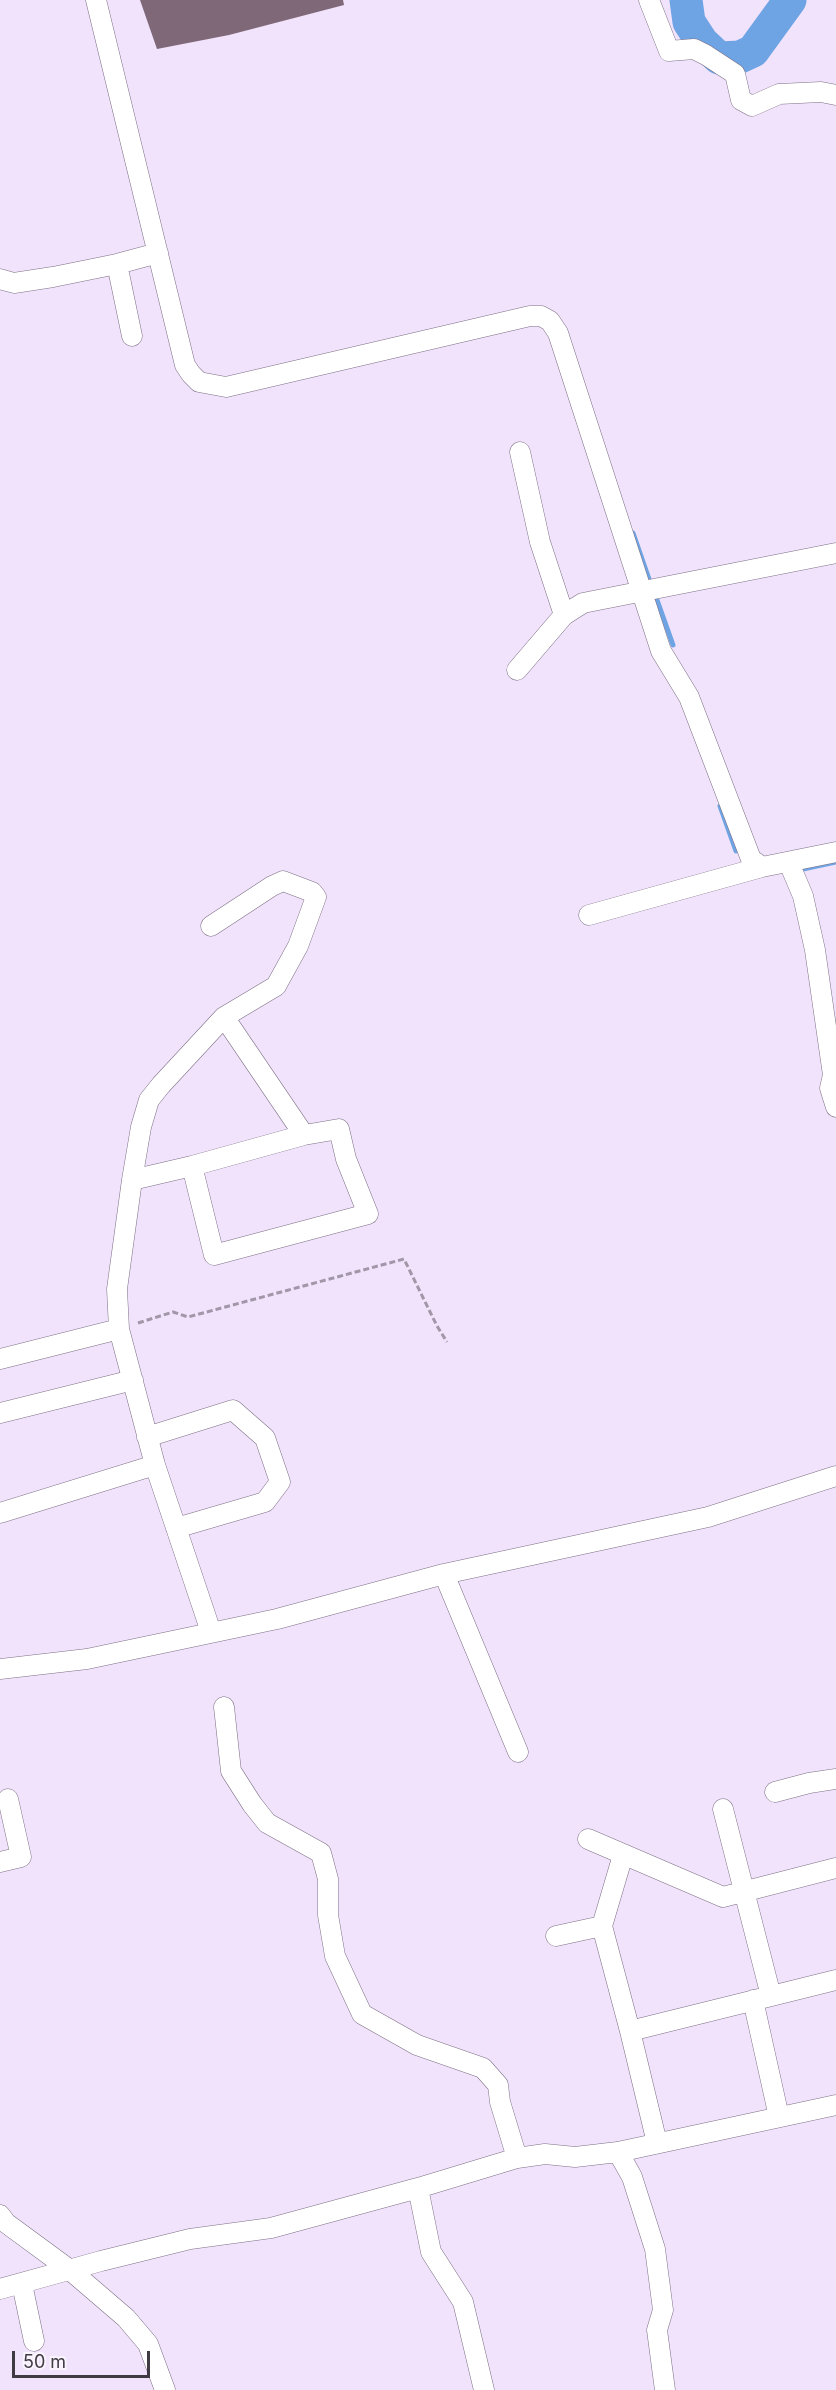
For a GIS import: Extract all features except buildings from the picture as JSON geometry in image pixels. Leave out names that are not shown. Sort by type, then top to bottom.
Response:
[{"type":"street","points":[[96,0],[185,365],[190,374],[199,382],[210,386],[226,387],[530,316],[541,316],[550,321],[558,333],[661,651],[689,697],[751,859],[762,867]]},
{"type":"street","points":[[649,0],[669,51],[694,49],[735,74],[741,100],[752,106],[779,94],[820,92],[836,95]]},
{"type":"street","points":[[0,279],[14,283],[117,264],[158,253]]},
{"type":"street","points":[[117,264],[132,336]]},
{"type":"street","points":[[520,452],[540,542],[564,615]]},
{"type":"street","points":[[517,670],[564,615],[583,603],[836,553]]},
{"type":"street","points":[[589,915],[762,867],[836,852]]},
{"type":"street","points":[[789,862],[802,896],[815,950],[833,1075],[830,1089],[836,1107]]},
{"type":"street","points":[[211,926],[283,881],[312,891],[316,897],[298,946],[276,986],[224,1017],[160,1085],[149,1100],[141,1127],[132,1180],[117,1289],[119,1329],[155,1464],[211,1632]]},
{"type":"street","points":[[224,1017],[304,1134]]},
{"type":"street","points":[[132,1180],[192,1166],[304,1134],[339,1129],[346,1159],[368,1214],[214,1255],[192,1166]]},
{"type":"street","points":[[0,1359],[119,1329]]},
{"type":"street","points":[[0,1413],[133,1380]]},
{"type":"street","points":[[147,1437],[233,1410],[265,1438],[280,1482],[265,1502],[176,1528]]},
{"type":"street","points":[[0,1513],[155,1464]]},
{"type":"street","points":[[0,1669],[87,1659],[277,1619],[444,1574],[708,1517],[836,1476]]},
{"type":"street","points":[[444,1574],[518,1752]]},
{"type":"street","points":[[224,1707],[231,1771],[252,1804],[267,1823],[321,1853],[328,1879],[328,1915],[335,1956],[362,2014],[417,2045],[483,2068],[498,2085],[500,2102],[518,2158]]},
{"type":"street","points":[[775,1792],[836,1779]]},
{"type":"street","points":[[0,1862],[21,1857],[8,1799]]},
{"type":"street","points":[[723,1809],[744,1893],[779,2117]]},
{"type":"street","points":[[588,1839],[723,1897],[836,1868]]},
{"type":"street","points":[[623,1855],[602,1926],[657,2143]]},
{"type":"street","points":[[556,1936],[602,1926]]},
{"type":"street","points":[[630,2031],[836,1980]]},
{"type":"street","points":[[0,2289],[190,2239],[271,2228],[518,2158],[545,2154],[575,2157],[618,2152],[836,2105]]},
{"type":"street","points":[[618,2152],[632,2177],[655,2249],[663,2310],[657,2330],[665,2390]]},
{"type":"street","points":[[418,2188],[431,2252],[463,2302],[484,2390]]},
{"type":"street","points":[[0,2215],[6,2223],[70,2270],[126,2318],[148,2344],[165,2390]]},
{"type":"street","points":[[22,2284],[34,2341]]},
{"type":"path","points":[[119,1329],[173,1312],[188,1317],[404,1259],[447,1342]]},
{"type":"waterway","points":[[686,0],[689,22],[702,42],[719,58],[740,57],[753,51],[790,0]]},
{"type":"waterway","points":[[633,533],[650,582]]},
{"type":"waterway","points":[[657,600],[673,645]]},
{"type":"waterway","points":[[720,806],[736,851]]},
{"type":"waterway","points":[[803,869],[836,862]]}]
